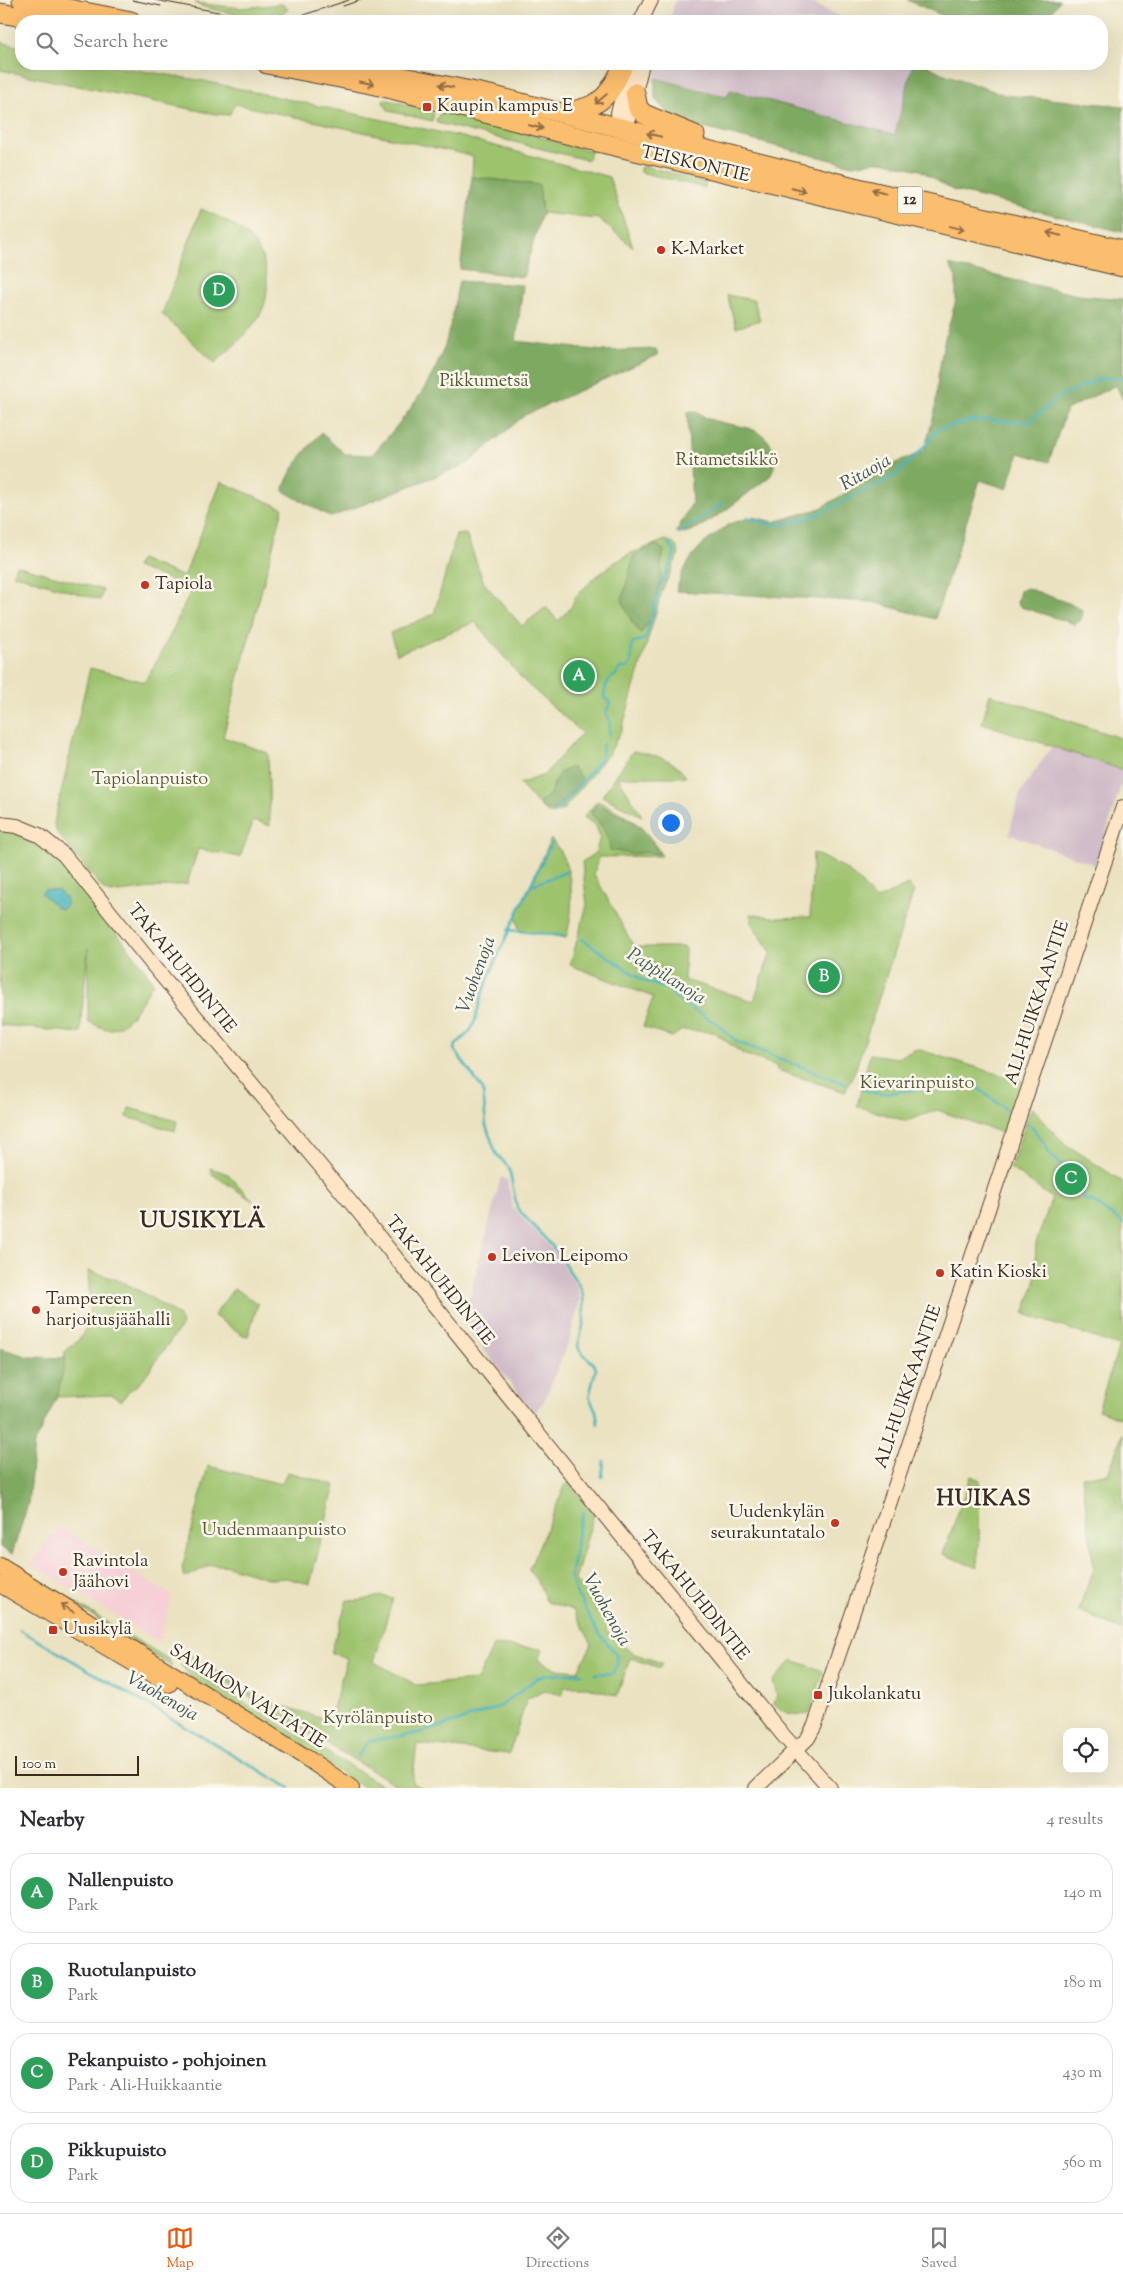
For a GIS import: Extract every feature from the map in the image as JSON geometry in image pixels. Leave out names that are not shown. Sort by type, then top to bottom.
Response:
[{"type":"highway","points":[[22,0],[100,15]]},
{"type":"highway","points":[[0,13],[15,16]]},
{"type":"highway","name":"TEISKONTIE","points":[[299,70],[376,85],[598,142],[1123,267]]},
{"type":"highway","name":"TEISKONTIE","points":[[368,70],[622,127],[872,191],[1123,250]]},
{"type":"highway","points":[[562,113],[600,102],[616,81],[621,70]]},
{"type":"highway","points":[[635,93],[638,108],[644,114],[695,135],[718,152]]},
{"type":"highway","name":"12","points":[[1101,245],[1123,242]]},
{"type":"main road","name":"SAMMON VALTATIE","points":[[0,1566],[302,1755],[348,1786]]},
{"type":"main road","name":"SAMMON VALTATIE","points":[[0,1584],[123,1656],[295,1762],[348,1786]]},
{"type":"street","points":[[645,15],[651,0]]},
{"type":"street","points":[[654,15],[658,0]]},
{"type":"street","points":[[622,127],[618,113],[630,70]]},
{"type":"street","points":[[622,127],[629,116],[641,70]]},
{"type":"street","name":"ALI-HUIKKAANTIE","points":[[756,1788],[808,1738],[815,1725],[1123,808]]},
{"type":"street","name":"TAKAHUHDINTIE","points":[[0,824],[17,826],[39,835],[64,855],[152,964],[352,1204],[796,1750],[830,1788]]},
{"type":"shaded area","points":[[675,0],[806,0],[836,15],[671,15]]},
{"type":"shaded area","points":[[657,70],[911,70],[895,135],[730,90],[728,97],[655,78]]},
{"type":"shaded area","points":[[1052,746],[1123,770],[1123,779],[1096,865],[1009,834],[1020,793]]},
{"type":"shaded area","points":[[501,1177],[507,1180],[513,1208],[553,1250],[577,1287],[580,1300],[569,1341],[544,1401],[535,1412],[532,1411],[463,1323]]},
{"type":"shaded area","points":[[61,1528],[172,1596],[159,1642],[31,1564],[54,1532]]},
{"type":"green space","points":[[907,0],[1060,0],[1049,15],[941,15]]},
{"type":"green space","points":[[195,3],[241,8],[282,4],[288,9],[281,15],[246,15],[200,6]]},
{"type":"green space","points":[[0,42],[15,46],[15,70],[137,70],[204,81],[466,138],[609,177],[633,247],[599,219],[542,213],[539,185],[472,177],[473,156],[235,104],[229,115],[215,114],[0,70]]},
{"type":"green space","points":[[911,70],[936,70],[1005,95],[1123,106],[1123,232],[952,190],[920,170],[882,161],[852,165],[675,121],[655,99],[655,78],[727,97],[730,90],[895,135]]},
{"type":"green space","points":[[384,99],[417,107],[434,114],[432,121],[389,111],[383,102]]},
{"type":"green space","points":[[441,111],[592,151],[587,160],[437,123],[436,120]]},
{"type":"green space","points":[[645,166],[706,183],[705,188],[640,172],[640,168]]},
{"type":"green space","points":[[472,177],[539,185],[542,213],[523,277],[460,269]]},
{"type":"green space","points":[[201,209],[229,222],[253,242],[263,259],[267,280],[266,300],[258,318],[243,336],[215,363],[162,314]]},
{"type":"green space","points":[[949,265],[1078,295],[1123,299],[1123,400],[1116,385],[1066,410],[1049,462],[1019,453],[1007,489],[980,480],[935,619],[872,602],[676,591],[682,573],[693,555],[702,545],[729,524],[752,517],[774,522],[821,508],[890,466],[924,451],[935,411],[944,342],[956,300],[956,277]]},
{"type":"green space","name":"Pikkumetsä","points":[[459,281],[523,285],[516,341],[603,351],[656,349],[658,355],[525,415],[467,464],[331,517],[283,491],[294,467],[321,433],[345,454],[372,455],[412,407],[436,367],[448,336]]},
{"type":"green space","points":[[727,295],[754,300],[760,320],[736,328]]},
{"type":"green space","name":"Ritametsikkö","points":[[694,411],[712,420],[741,426],[758,432],[770,444],[774,453],[775,463],[768,478],[720,514],[691,531],[676,532],[692,503],[687,412]]},
{"type":"green space","name":"Tapiolanpuisto","points":[[221,482],[283,508],[223,737],[268,753],[270,826],[254,820],[240,857],[198,849],[187,884],[110,893],[104,890],[57,833],[54,823],[90,668],[145,682],[171,634],[192,588],[136,567],[140,559],[184,577]]},
{"type":"green space","points":[[466,534],[484,583],[522,626],[546,607],[558,621],[572,606],[575,597],[593,579],[631,553],[666,540],[677,548],[679,553],[662,591],[622,729],[610,752],[563,810],[552,814],[546,812],[519,784],[544,775],[582,733],[524,681],[475,622],[397,654],[390,633],[434,614],[456,535]]},
{"type":"green space","points":[[656,545],[664,550],[661,565],[661,582],[657,591],[653,616],[641,633],[632,622],[622,600],[634,555]]},
{"type":"green space","points":[[16,565],[103,590],[100,600],[13,574]]},
{"type":"green space","points":[[1027,588],[1079,607],[1083,612],[1081,620],[1075,624],[1021,607],[1017,603],[1020,591]]},
{"type":"green space","points":[[990,694],[1123,739],[1123,770],[982,723]]},
{"type":"green space","points":[[633,751],[663,758],[675,765],[686,777],[618,777],[642,816],[602,796]]},
{"type":"green space","points":[[572,767],[583,780],[554,811],[542,808],[539,803],[549,796],[559,773]]},
{"type":"green space","points":[[597,801],[635,822],[649,836],[662,856],[599,857],[594,874],[634,947],[685,947],[684,980],[754,1001],[771,952],[751,923],[750,914],[779,918],[810,917],[813,853],[848,871],[875,900],[908,885],[914,891],[856,1068],[845,1092],[777,1070],[777,1066],[743,1054],[714,1032],[682,1030],[672,1037],[643,1027],[653,997],[570,965],[587,905],[582,862],[596,852],[600,837],[596,826],[584,817]]},
{"type":"green space","points":[[597,804],[634,822],[654,843],[659,854],[646,852],[631,854],[610,850],[604,831],[592,815],[591,811]]},
{"type":"green space","points":[[0,830],[10,831],[29,838],[61,862],[146,971],[153,983],[134,1012],[121,1025],[107,1029],[88,1021],[88,948],[80,1033],[0,1025]]},
{"type":"green space","points":[[551,839],[565,862],[571,887],[571,913],[566,938],[519,930],[516,916]]},
{"type":"green space","name":"Kievarinpuisto","points":[[917,1049],[1024,1082],[1005,1134],[937,1110],[906,1121],[857,1106],[870,1054],[897,1058]]},
{"type":"green space","points":[[1032,1107],[1061,1141],[1123,1182],[1123,1419],[1098,1410],[1119,1346],[1024,1314],[1035,1283],[1036,1243],[1052,1198],[1010,1168]]},
{"type":"green space","points":[[129,1108],[177,1121],[175,1131],[127,1117]]},
{"type":"green space","points":[[210,1168],[228,1174],[253,1201],[212,1174]]},
{"type":"green space","points":[[88,1271],[125,1283],[147,1295],[179,1316],[182,1325],[140,1383],[129,1391],[121,1401],[112,1395],[57,1397],[65,1351],[75,1343],[87,1326],[90,1305]]},
{"type":"green space","points":[[234,1288],[258,1304],[248,1336],[243,1335],[214,1316]]},
{"type":"green space","points":[[0,1348],[29,1357],[66,1358],[57,1397],[34,1444],[28,1504],[12,1554],[0,1547]]},
{"type":"green space","points":[[1123,1433],[1123,1631],[1078,1610],[1094,1569],[1082,1476],[1108,1474]]},
{"type":"green space","name":"Uudenmaanpuisto","points":[[208,1466],[281,1484],[287,1472],[335,1485],[310,1584],[286,1578],[271,1579],[224,1565],[210,1565],[185,1578],[182,1569]]},
{"type":"green space","points":[[971,1476],[980,1480],[977,1568],[943,1554]]},
{"type":"green space","name":"Kyrölänpuisto","points":[[567,1481],[594,1514],[575,1580],[585,1593],[599,1597],[595,1611],[611,1616],[606,1631],[632,1653],[662,1663],[660,1668],[630,1658],[617,1696],[587,1687],[565,1687],[562,1695],[544,1690],[527,1699],[509,1754],[417,1744],[412,1783],[421,1788],[401,1788],[185,1658],[186,1652],[259,1699],[330,1720],[347,1658],[331,1653],[347,1600],[360,1601],[381,1596],[393,1598],[374,1662],[416,1685],[477,1680],[494,1645],[543,1649],[538,1660],[557,1669],[578,1671],[592,1644],[573,1610],[547,1602],[529,1569]]},
{"type":"green space","points":[[37,1580],[168,1659],[172,1667]]},
{"type":"green space","points":[[792,1660],[821,1670],[823,1673],[809,1714],[790,1714],[774,1704],[777,1695],[773,1681]]},
{"type":"green space","points":[[180,1664],[386,1788],[365,1788],[191,1678]]},
{"type":"water","points":[[44,890],[59,891],[66,899],[66,907],[61,909],[56,907],[41,893]]},
{"type":"waterway","name":"Ritaoja","points":[[747,517],[764,523],[782,525],[814,516],[893,477],[915,457],[939,429],[974,420],[1029,422],[1059,397],[1102,378],[1123,379]]},
{"type":"waterway","points":[[679,533],[723,503]]},
{"type":"waterway","points":[[609,735],[610,722],[606,713],[610,703],[604,697],[606,687],[620,668],[627,668],[631,663],[632,643],[645,639],[660,588],[675,552],[668,543]]},
{"type":"waterway","points":[[555,812],[602,757],[603,744]]},
{"type":"waterway","name":"Vuohenoja","points":[[552,843],[500,952],[482,994],[473,1026],[454,1049],[483,1090],[486,1126],[496,1153],[509,1168],[517,1208],[554,1248],[580,1287],[583,1295],[584,1322],[578,1346],[580,1351],[594,1364],[596,1369],[589,1397],[596,1411],[598,1424]]},
{"type":"waterway","points":[[530,886],[566,872]]},
{"type":"waterway","name":"Pappilanoja","points":[[508,930],[563,936]]},
{"type":"waterway","name":"Pappilanoja","points":[[582,939],[644,981],[668,989],[680,1002],[716,1023],[737,1042],[846,1084]]},
{"type":"waterway","name":"Pappilanoja","points":[[863,1090],[881,1094],[953,1084],[967,1080],[1011,1113]]},
{"type":"waterway","name":"Pappilanoja","points":[[1026,1123],[1030,1125],[1046,1145],[1049,1154],[1063,1166],[1067,1172],[1065,1178],[1081,1190],[1083,1199],[1092,1201],[1123,1223]]},
{"type":"waterway","name":"Vuohenoja","points":[[602,1477],[604,1461]]},
{"type":"waterway","name":"Vuohenoja","points":[[584,1512],[578,1529],[570,1576],[595,1628],[615,1653],[618,1662],[613,1673],[595,1674]]},
{"type":"waterway","name":"Vuohenoja","points":[[20,1630],[290,1788]]},
{"type":"waterway","name":"Vuohenoja","points":[[357,1757],[369,1741],[419,1733],[501,1706],[537,1678],[546,1675],[582,1673]]},
{"type":"tram line","points":[[132,0],[161,6]]},
{"type":"tram line","points":[[155,0],[234,15]]},
{"type":"tram line","points":[[303,15],[349,0]]},
{"type":"tram line","points":[[343,6],[361,0]]},
{"type":"place","name":"Kaupin kampus E","points":[[427,107]]},
{"type":"place","name":"K-Market","points":[[661,250]]},
{"type":"place","name":"Pikkupuisto","points":[[219,291]]},
{"type":"place","name":"Tapiola","points":[[145,585]]},
{"type":"place","name":"Nallenpuisto","points":[[579,676]]},
{"type":"place","name":"Ruotulanpuisto","points":[[824,977]]},
{"type":"place","name":"Pekanpuisto - pohjoinen","points":[[1071,1179]]},
{"type":"place","name":"Leivon Leipomo","points":[[492,1257]]},
{"type":"place","name":"Katin Kioski","points":[[940,1273]]},
{"type":"place","name":"Tampereen harjoitusjäähalli","points":[[36,1310]]},
{"type":"place","name":"Uudenkylän seurakuntatalo","points":[[835,1523]]},
{"type":"place","name":"Ravintola Jäähovi","points":[[63,1572]]},
{"type":"place","name":"Uusikylä","points":[[53,1630]]},
{"type":"place","name":"Jukolankatu","points":[[818,1695]]},
{"type":"district","name":"UUSIKYLÄ","points":[[203,1222]]},
{"type":"district","name":"HUIKAS","points":[[984,1500]]}]
